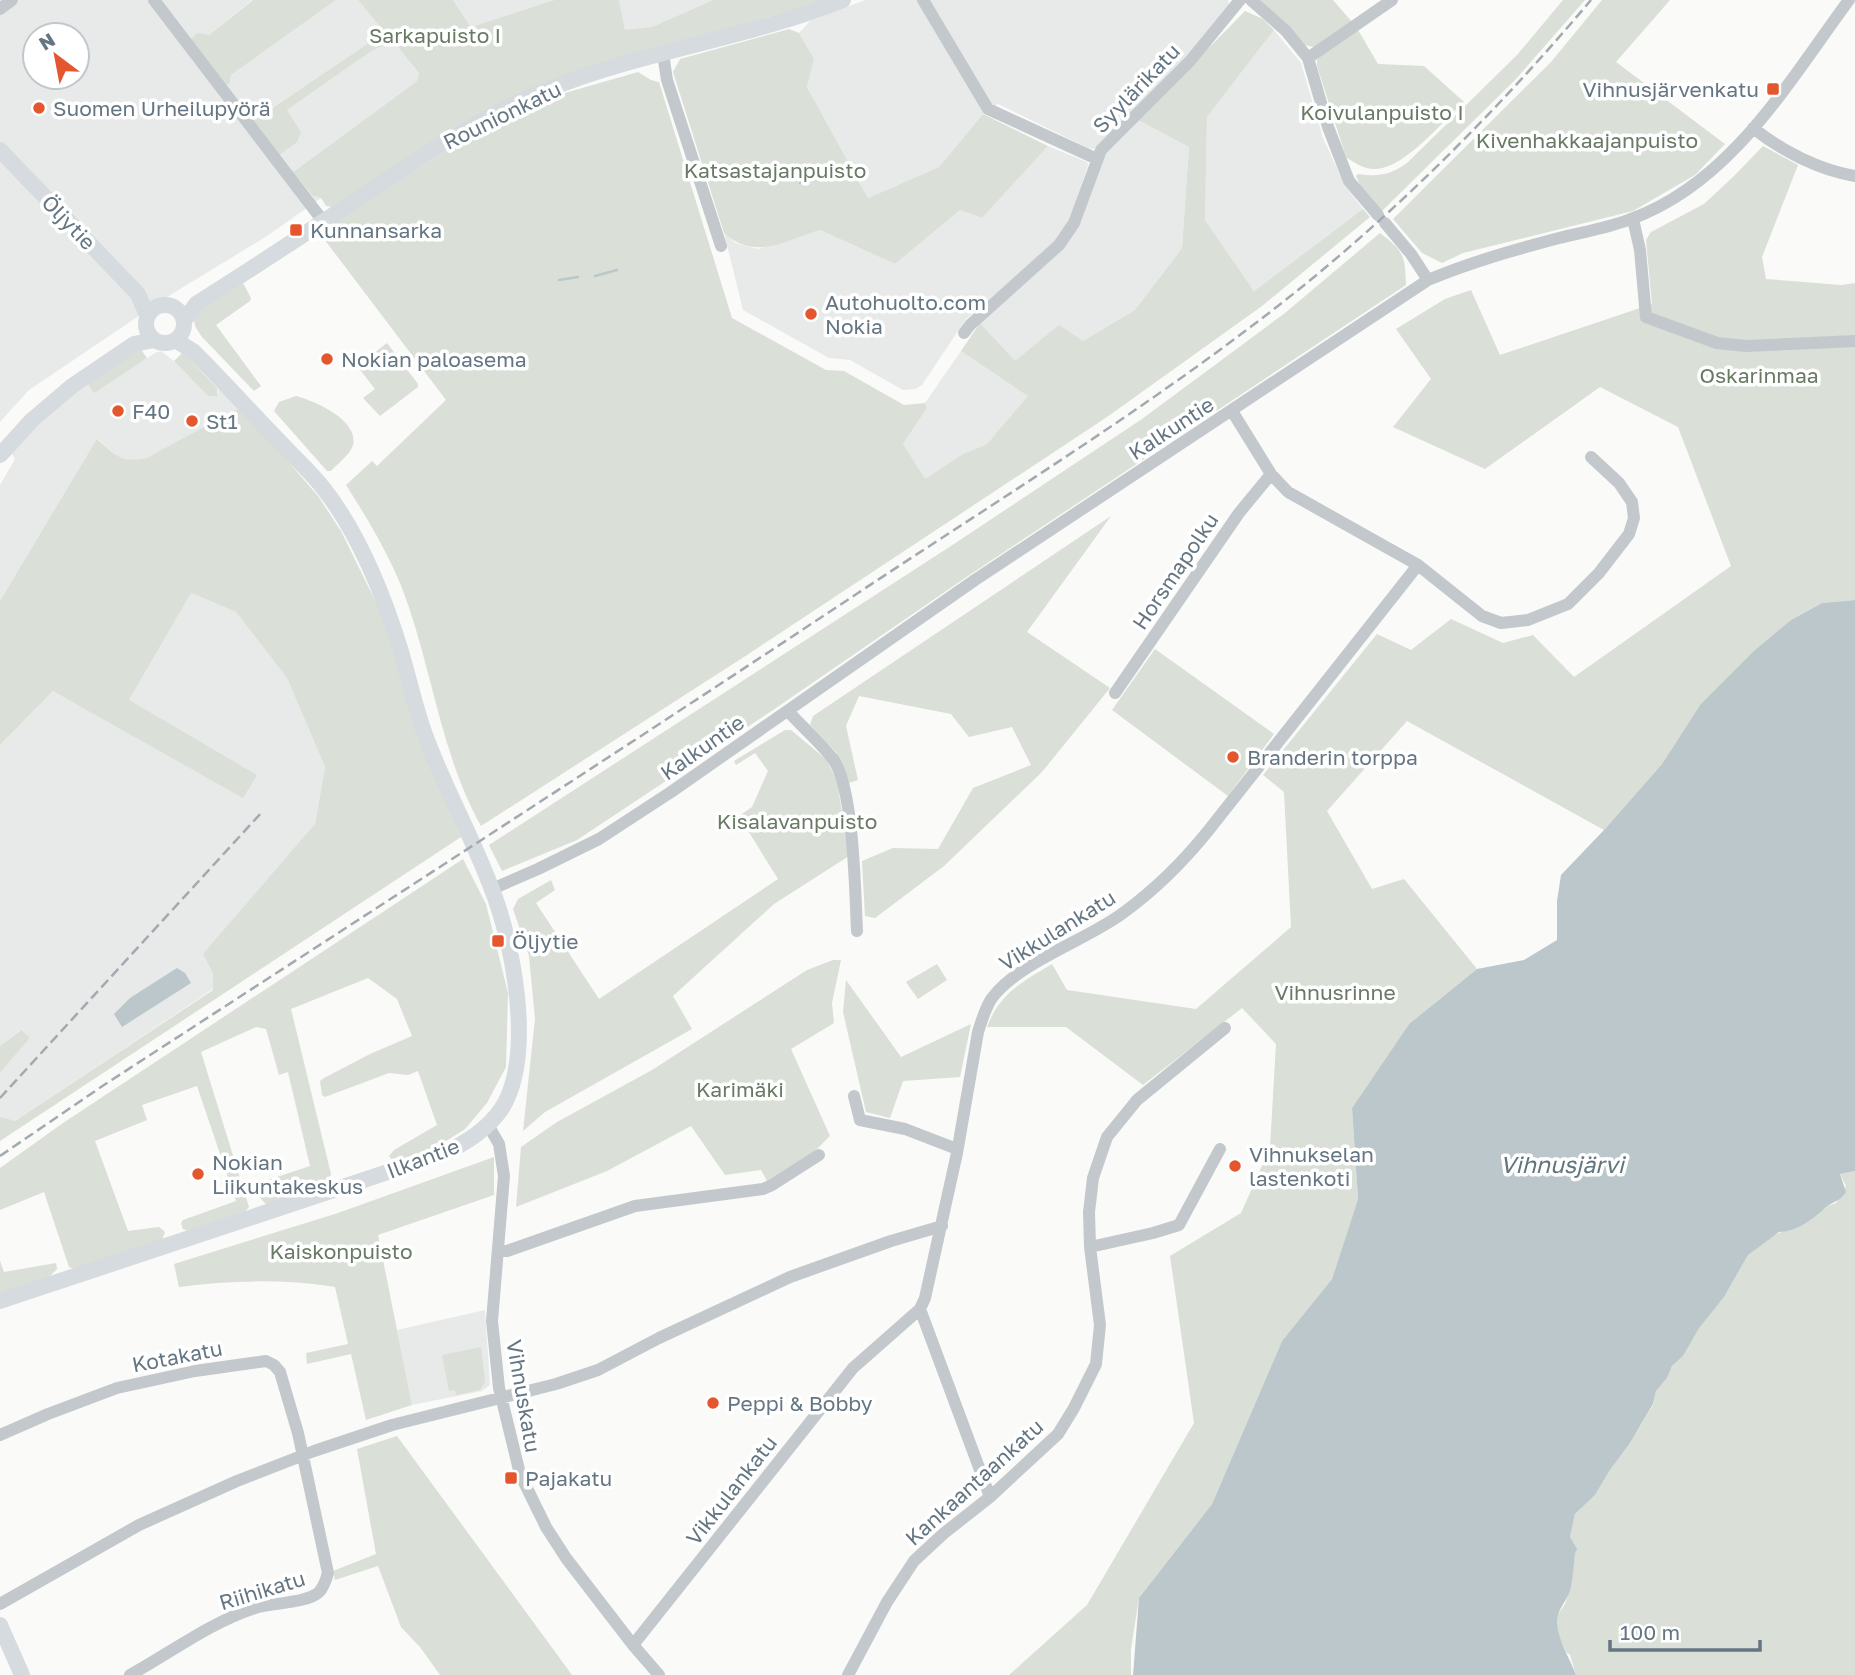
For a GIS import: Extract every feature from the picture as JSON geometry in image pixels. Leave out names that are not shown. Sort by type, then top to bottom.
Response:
[{"type":"main road","name":"Rounionkatu","points":[[166,323],[426,153],[478,123],[580,78],[755,30],[843,0]]},
{"type":"main road","name":"Öljytie","points":[[0,150],[324,488],[345,521],[382,596],[423,729],[492,889]]},
{"type":"main road","points":[[0,455],[54,400],[166,323]]},
{"type":"main road","name":"Ilkantie","points":[[0,1301],[445,1153],[471,1139],[488,1125],[502,1108],[511,1086],[518,1032],[513,963],[492,889]]},
{"type":"main road","points":[[0,1625],[22,1675]]},
{"type":"street","points":[[0,9],[12,0]]},
{"type":"street","points":[[154,0],[323,221]]},
{"type":"street","points":[[923,0],[988,108],[1097,159]]},
{"type":"street","name":"Syylärikatu","points":[[964,333],[1048,257],[1067,235],[1101,150],[1190,61],[1240,0]]},
{"type":"street","points":[[1251,0],[1286,32],[1308,58],[1328,127],[1349,181],[1411,254],[1428,280]]},
{"type":"street","points":[[1308,58],[1392,0]]},
{"type":"street","name":"Kalkuntie","points":[[492,889],[599,839],[975,580],[1428,280],[1480,260],[1633,219],[1672,200],[1695,184],[1753,128],[1849,0]]},
{"type":"street","points":[[663,54],[667,80],[721,246]]},
{"type":"street","points":[[1753,128],[1793,154],[1855,176]]},
{"type":"street","points":[[1633,219],[1640,250],[1646,317],[1717,343],[1746,346],[1855,341]]},
{"type":"street","points":[[1232,411],[1271,474],[1288,492],[1418,565],[1482,616],[1501,623],[1528,620],[1569,604],[1599,573],[1629,534],[1634,518],[1632,502],[1619,484],[1591,457]]},
{"type":"street","name":"Horsmapolku","points":[[1115,693],[1239,513],[1271,474]]},
{"type":"street","name":"Vikkulankatu","points":[[633,1645],[854,1367],[920,1309],[942,1226],[978,1032],[993,996],[1022,973],[1122,914],[1174,871],[1418,565]]},
{"type":"street","points":[[788,711],[833,759],[839,770],[853,851],[857,931]]},
{"type":"street","name":"Kankaantaankatu","points":[[848,1675],[887,1602],[914,1561],[990,1497],[1058,1434],[1074,1408],[1096,1364],[1100,1325],[1090,1247],[1089,1212],[1093,1178],[1107,1138],[1137,1100],[1225,1028]]},
{"type":"street","points":[[854,1096],[860,1120],[905,1129],[957,1149]]},
{"type":"street","name":"Vihnuskatu","points":[[488,1125],[499,1144],[503,1160],[492,1321],[501,1398],[520,1474],[536,1509],[566,1558],[659,1675]]},
{"type":"street","points":[[1090,1247],[1179,1225],[1220,1149]]},
{"type":"street","points":[[498,1251],[506,1251],[635,1206],[763,1189],[819,1155]]},
{"type":"street","points":[[0,1604],[139,1525],[302,1456],[392,1425],[556,1384],[598,1370],[657,1339],[790,1278],[891,1241],[942,1226]]},
{"type":"street","points":[[920,1309],[990,1497]]},
{"type":"street","name":"Kotakatu","points":[[0,1436],[60,1409],[117,1388],[195,1371],[266,1361],[274,1364],[280,1372],[302,1456]]},
{"type":"street","name":"Riihikatu","points":[[130,1675],[198,1633],[241,1613],[265,1605],[313,1596],[320,1591],[328,1573],[302,1456]]},
{"type":"shaded area","points":[[0,0],[252,0],[209,35],[230,83],[231,75],[336,0],[358,0],[382,29],[379,37],[262,114],[254,113],[278,155],[287,110],[370,52],[393,41],[419,73],[417,81],[294,171],[313,196],[321,198],[29,390],[0,422]]},
{"type":"shaded area","points":[[453,0],[554,0],[471,27]]},
{"type":"shaded area","points":[[619,0],[713,0],[652,27],[625,31]]},
{"type":"shaded area","points":[[865,0],[1228,0],[1229,4],[1184,59],[1099,146],[1088,148],[998,104],[983,114],[939,167],[868,198],[807,87],[814,59],[799,33],[810,21]]},
{"type":"shaded area","points":[[1274,30],[1301,63],[1323,138],[1345,186],[1363,209],[1254,291],[1205,220],[1207,117]]},
{"type":"shaded area","points":[[1138,120],[1189,147],[1182,248],[1135,310],[1083,341],[1059,326],[1015,362],[980,323],[1052,259],[1104,154]]},
{"type":"shaded area","points":[[1048,146],[1087,162],[1088,165],[1070,220],[1043,254],[966,319],[922,385],[915,389],[903,390],[850,360],[829,358],[743,310],[724,233],[736,243],[758,249],[820,230],[895,264],[960,210],[982,218]]},
{"type":"shaded area","points":[[161,351],[208,396],[218,393],[217,388],[246,413],[232,411],[163,450],[131,462],[121,460],[98,439],[0,601],[0,485],[15,459],[10,451],[35,424],[90,380],[88,385],[94,392]]},
{"type":"shaded area","points":[[961,351],[1029,396],[987,444],[963,454],[925,480],[903,444],[927,408],[925,403]]},
{"type":"shaded area","points":[[191,593],[236,612],[287,678],[325,767],[315,824],[213,973],[213,989],[15,1121],[4,1119],[0,1117],[0,1073],[30,1038],[20,1030],[0,1046],[0,745],[53,691],[115,724]]},
{"type":"shaded area","points":[[485,1310],[490,1385],[482,1391],[412,1405],[397,1330]]},
{"type":"green space","name":"Sarkapuisto I","points":[[253,0],[336,0],[231,75],[230,83],[225,86],[190,40],[197,33],[209,35]]},
{"type":"green space","points":[[358,0],[453,0],[471,27],[554,0],[619,0],[625,30],[652,27],[713,0],[827,0],[588,69],[332,207],[326,206],[321,198],[313,196],[293,172],[417,81],[419,73],[393,41],[370,52],[287,110],[301,132],[297,142],[279,155],[240,106],[246,103],[254,112],[263,114],[378,37],[382,29]]},
{"type":"green space","points":[[1260,0],[1333,0],[1353,23],[1315,47],[1303,45]]},
{"type":"green space","points":[[1563,0],[1585,0],[1515,80],[1382,211],[1362,189],[1356,176],[1384,174],[1407,163],[1517,55]]},
{"type":"green space","name":"Kivenhakkaajanpuisto","points":[[1602,0],[1670,0],[1616,62],[1725,144],[1695,175],[1633,211],[1463,253],[1442,263],[1422,253],[1393,219],[1551,62]]},
{"type":"green space","points":[[1245,11],[1263,19],[1274,30],[1207,117],[1205,220],[1254,291],[1363,209],[1370,217],[1262,306],[1107,417],[747,655],[481,826],[467,798],[446,739],[402,588],[376,535],[346,485],[372,461],[377,466],[446,400],[318,231],[482,129],[565,93],[638,72],[659,82],[732,318],[826,370],[844,371],[904,405],[925,403],[927,408],[903,444],[925,479],[963,454],[987,444],[1028,396],[961,351],[980,323],[1015,361],[1059,325],[1083,341],[1135,310],[1182,248],[1189,147],[1138,120]]},
{"type":"green space","name":"Katsastajanpuisto","points":[[789,29],[799,33],[814,59],[807,87],[868,198],[939,167],[983,114],[1048,146],[982,218],[960,210],[895,264],[820,230],[770,246],[747,246],[724,233],[673,72],[680,59]]},
{"type":"green space","name":"Koivulanpuisto I","points":[[1358,30],[1378,64],[1424,66],[1464,102],[1411,152],[1387,167],[1376,169],[1364,167],[1346,157],[1317,66],[1320,55]]},
{"type":"green space","points":[[1763,146],[1798,165],[1762,257],[1766,279],[1841,285],[1855,283],[1855,600],[1822,603],[1791,620],[1700,705],[1662,764],[1604,830],[1407,721],[1327,811],[1372,889],[1404,879],[1477,969],[1409,1024],[1352,1108],[1358,1199],[1332,1279],[1282,1341],[1212,1504],[1139,1598],[1131,1649],[1131,1675],[1009,1675],[1087,1605],[1194,1423],[1170,1256],[1241,1213],[1270,1148],[1276,1044],[1242,1008],[1143,1085],[1066,1027],[987,1027],[992,1015],[1013,990],[1052,964],[1067,990],[1196,1009],[1291,927],[1284,792],[1263,775],[1377,634],[1411,650],[1451,619],[1503,643],[1533,635],[1574,677],[1731,566],[1678,427],[1600,387],[1485,469],[1393,427],[1431,379],[1396,329],[1445,299],[1471,290],[1500,355],[1652,304],[1646,240],[1651,232],[1704,204]]},
{"type":"green space","points":[[1380,233],[1402,255],[1406,285],[577,840],[502,871],[489,845],[1142,419],[1285,313]]},
{"type":"green space","points":[[243,283],[250,301],[216,325],[261,386],[254,391],[202,337],[193,318],[199,310]]},
{"type":"green space","points":[[387,343],[418,387],[380,416],[363,398],[375,389],[357,366]]},
{"type":"green space","points":[[140,348],[147,358],[94,393],[88,385],[90,380]]},
{"type":"green space","points":[[183,352],[217,388],[217,396],[208,396],[174,361]]},
{"type":"green space","points":[[296,396],[334,413],[343,420],[353,436],[353,445],[347,456],[331,471],[327,471],[274,411],[279,402]]},
{"type":"green space","points":[[239,410],[246,413],[318,496],[341,531],[387,625],[427,758],[461,837],[0,1141],[0,1117],[15,1121],[213,990],[213,973],[203,954],[315,824],[325,767],[287,678],[236,612],[191,593],[129,700],[257,775],[243,798],[53,691],[0,745],[0,601],[97,439],[119,457],[138,460],[147,458]]},
{"type":"green space","points":[[1111,516],[1027,632],[1110,688],[1042,772],[944,866],[875,918],[865,916],[862,861],[893,848],[938,849],[973,788],[1031,765],[1012,727],[969,737],[951,714],[859,696],[846,726],[858,780],[849,783],[836,752],[810,725],[813,716]]},
{"type":"green space","points":[[1155,649],[1274,734],[1228,796],[1112,710]]},
{"type":"green space","name":"Kisalavanpuisto","points":[[785,730],[791,730],[827,760],[837,781],[849,856],[774,904],[673,996],[692,1029],[545,1112],[523,1131],[535,1019],[529,956],[513,909],[518,899],[551,880],[555,890],[536,903],[599,999],[778,879],[739,816],[752,807],[768,771],[755,753],[736,765],[734,761]]},
{"type":"green space","points":[[463,859],[486,904],[508,993],[506,1067],[487,1103],[465,1129],[435,1148],[394,1162],[389,1156],[394,1150],[437,1125],[418,1071],[408,1075],[389,1073],[325,1097],[322,1095],[320,1081],[324,1078],[412,1036],[397,999],[368,978],[291,1009],[331,1174],[329,1181],[322,1187],[267,1205],[260,1198],[256,1184],[310,1166],[288,1072],[279,1075],[266,1029],[256,1027],[201,1052],[249,1207],[245,1212],[188,1231],[183,1229],[183,1220],[236,1201],[197,1086],[142,1105],[147,1120],[95,1141],[128,1231],[159,1227],[165,1232],[162,1240],[74,1269],[69,1267],[44,1192],[0,1210],[0,1168],[63,1123]]},
{"type":"green space","name":"Karimäki","points":[[833,960],[841,960],[832,1003],[834,1023],[791,1049],[830,1136],[811,1155],[767,1181],[761,1170],[725,1175],[691,1126],[607,1171],[516,1207],[521,1147],[557,1122],[652,1070],[807,970]]},
{"type":"green space","points":[[937,964],[947,980],[918,999],[906,982]]},
{"type":"green space","points":[[846,980],[901,1057],[971,1024],[960,1077],[903,1081],[890,1118],[866,1112],[843,1012]]},
{"type":"green space","points":[[21,1030],[30,1038],[0,1073],[0,1046]]},
{"type":"green space","name":"Kaiskonpuisto","points":[[494,1157],[494,1195],[378,1235],[412,1405],[366,1420],[351,1354],[307,1364],[306,1353],[348,1344],[335,1287],[257,1281],[179,1287],[174,1264],[338,1213]]},
{"type":"green space","points":[[1855,1171],[1855,1675],[1576,1675],[1557,1626],[1557,1616],[1565,1604],[1571,1586],[1575,1553],[1570,1537],[1575,1514],[1595,1495],[1630,1443],[1653,1405],[1656,1391],[1667,1378],[1672,1366],[1683,1356],[1698,1328],[1724,1297],[1748,1255],[1768,1238],[1809,1220],[1836,1203],[1846,1186],[1840,1174]]},
{"type":"green space","points":[[0,1261],[4,1272],[56,1263],[57,1269],[49,1277],[0,1293]]},
{"type":"green space","points":[[481,1347],[485,1382],[480,1390],[456,1395],[455,1390],[449,1391],[442,1355]]},
{"type":"green space","points":[[397,1436],[572,1675],[440,1675],[420,1647],[401,1627],[378,1566],[335,1580],[333,1571],[376,1554],[357,1449]]},
{"type":"water","name":"Vihnusjärvi","points":[[1855,600],[1855,1171],[1840,1174],[1846,1192],[1841,1198],[1804,1224],[1779,1232],[1748,1255],[1724,1297],[1656,1391],[1653,1404],[1630,1443],[1595,1495],[1575,1514],[1570,1537],[1577,1549],[1572,1583],[1558,1614],[1557,1623],[1562,1643],[1576,1675],[1133,1675],[1139,1598],[1212,1504],[1282,1341],[1332,1279],[1358,1199],[1352,1108],[1409,1024],[1477,969],[1524,960],[1557,940],[1557,901],[1561,875],[1662,764],[1700,705],[1754,651],[1791,620],[1822,603]]},
{"type":"water","points":[[177,968],[185,973],[191,983],[122,1027],[114,1014],[130,998]]},
{"type":"waterway","points":[[800,183],[808,172]]},
{"type":"waterway","points":[[595,276],[617,270]]},
{"type":"waterway","points":[[559,280],[578,277]]},
{"type":"railway","points":[[0,1156],[104,1085],[1064,458],[1216,353],[1353,244],[1437,167],[1516,85],[1591,0]]},
{"type":"railway","points":[[0,1098],[262,812]]},
{"type":"place","name":"Vihnusjärvenkatu","points":[[1773,89]]},
{"type":"place","name":"Suomen Urheilupyörä","points":[[39,108]]},
{"type":"place","name":"Kunnansarka","points":[[296,230]]},
{"type":"place","name":"Autohuolto.com Nokia","points":[[811,314]]},
{"type":"place","name":"Nokian paloasema","points":[[327,359]]},
{"type":"place","name":"F40","points":[[118,411]]},
{"type":"place","name":"St1","points":[[192,421]]},
{"type":"place","name":"Branderin torppa","points":[[1233,757]]},
{"type":"place","name":"Öljytie","points":[[498,941]]},
{"type":"place","name":"Vihnukselan lastenkoti","points":[[1235,1166]]},
{"type":"place","name":"Nokian Liikuntakeskus","points":[[198,1174]]},
{"type":"place","name":"Peppi & Bobby","points":[[713,1403]]},
{"type":"place","name":"Pajakatu","points":[[511,1478]]},
{"type":"park label","name":"Oskarinmaa","points":[[1759,375]]},
{"type":"park label","name":"Vihnusrinne","points":[[1335,992]]}]
